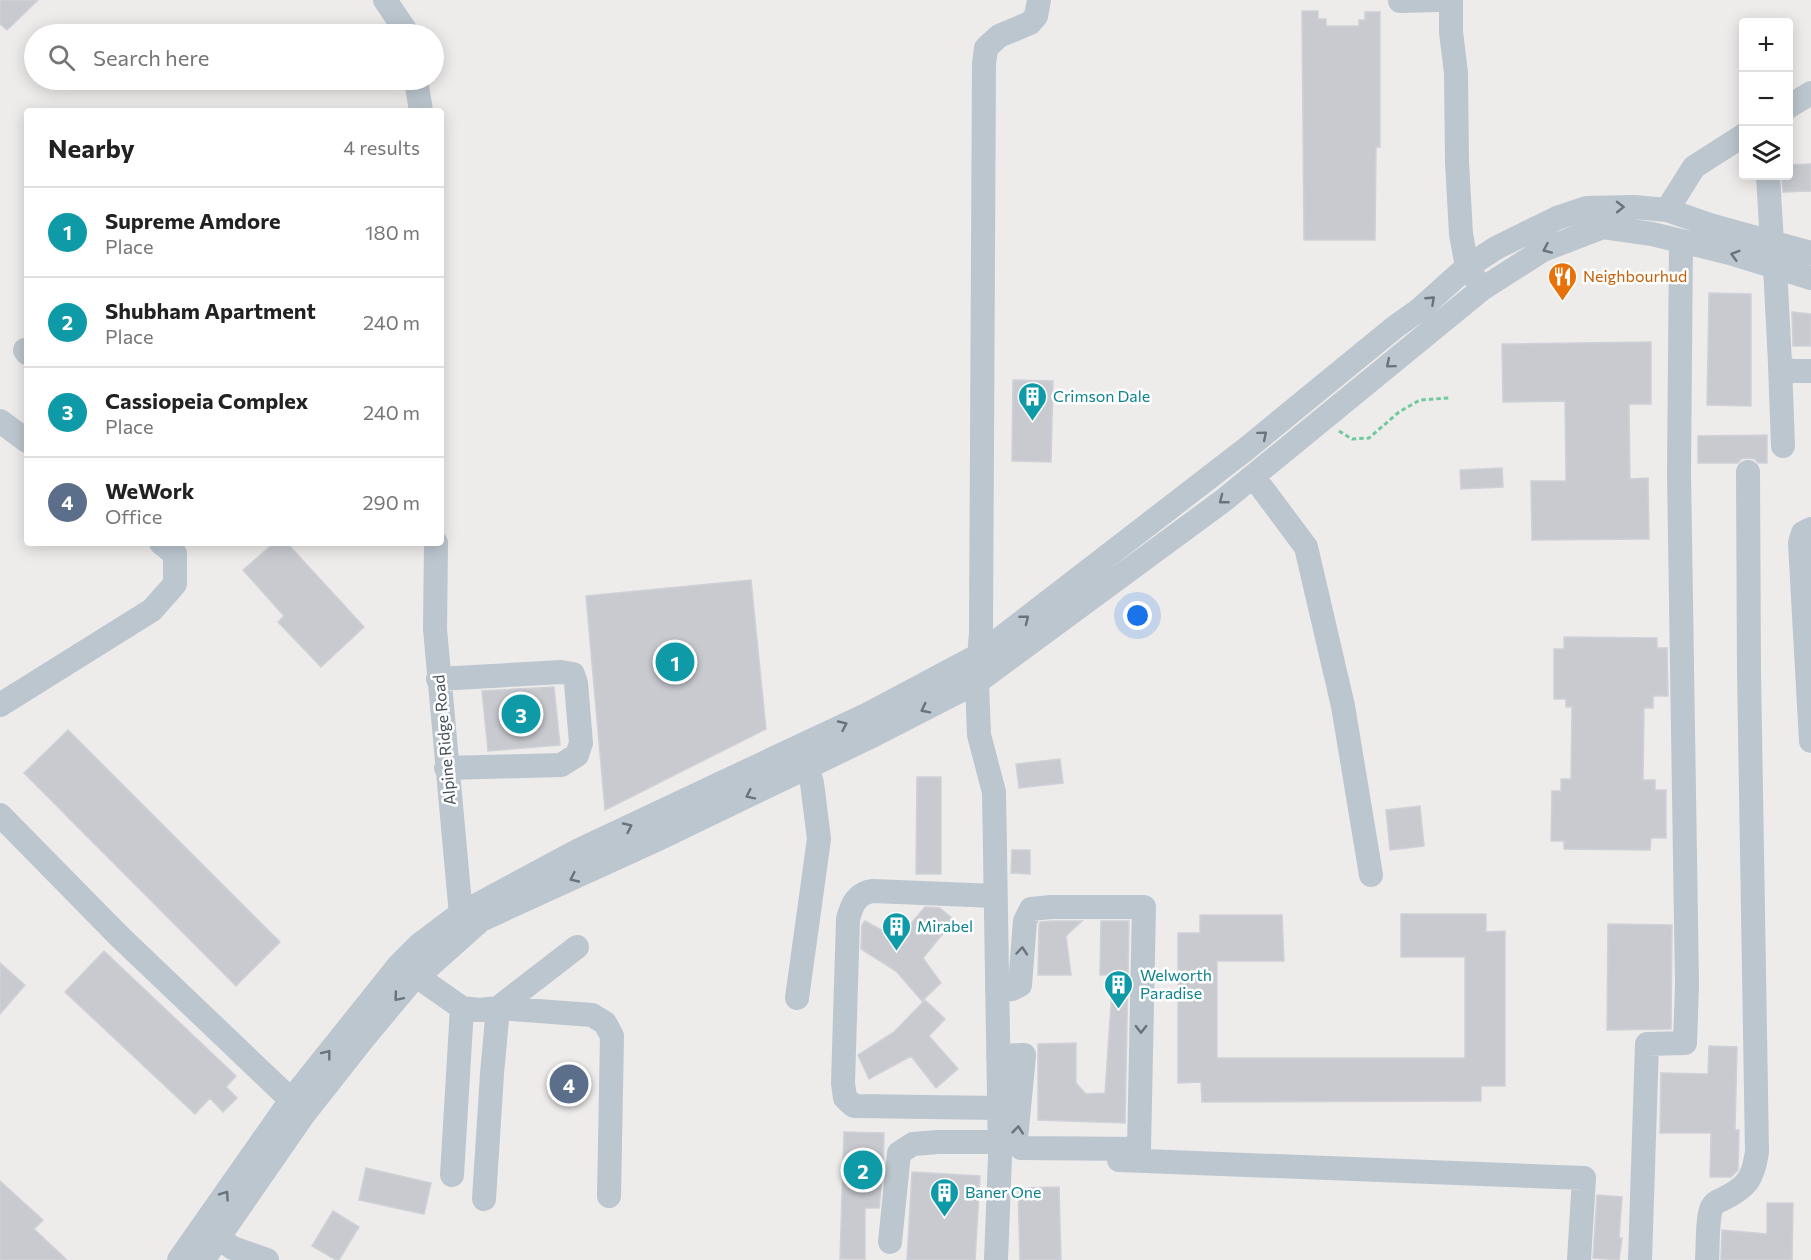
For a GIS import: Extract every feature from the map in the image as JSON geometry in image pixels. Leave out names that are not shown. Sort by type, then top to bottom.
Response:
[{"type":"street","points":[[385,0],[401,24]]},
{"type":"street","points":[[996,1260],[1000,1149],[994,792],[979,735],[977,682],[981,633],[984,64],[986,48],[999,36],[1030,24],[1036,16],[1038,0]]},
{"type":"street","points":[[1400,1],[1438,0]]},
{"type":"street","points":[[1451,0],[1451,33],[1456,73],[1461,234],[1467,267],[1482,289]]},
{"type":"street","points":[[418,90],[421,108]]},
{"type":"street","points":[[1793,104],[1811,93]]},
{"type":"street","points":[[1667,210],[1694,167],[1739,138]]},
{"type":"street","points":[[1768,180],[1783,447]]},
{"type":"street","points":[[805,756],[868,714],[979,655],[1246,449],[1419,310],[1467,267],[1496,248],[1548,222],[1587,208],[1634,207],[1667,210],[1710,225],[1773,255],[1811,278]]},
{"type":"street","points":[[179,1260],[210,1233],[363,1039],[408,971],[420,945],[461,925],[579,850],[977,682],[1215,506],[1482,289],[1543,250],[1603,227],[1652,234],[1730,253],[1773,255],[1811,253]]},
{"type":"street","points":[[1640,1260],[1647,1044],[1684,1043],[1687,997],[1679,473],[1682,242]]},
{"type":"street","points":[[1780,364],[1789,371],[1811,371]]},
{"type":"street","points":[[0,421],[24,439]]},
{"type":"street","points":[[1707,1260],[1711,1209],[1713,1205],[1743,1187],[1750,1179],[1758,1152],[1749,670],[1749,472]]},
{"type":"street","points":[[1253,476],[1306,547],[1343,706],[1371,875]]},
{"type":"street","points":[[1811,529],[1803,533],[1800,543],[1809,668],[1811,741]]},
{"type":"street","points":[[0,705],[152,610],[175,584],[175,554],[165,546]]},
{"type":"street","name":"Alpine Ridge Road","points":[[436,546],[435,629],[438,679],[461,925]]},
{"type":"street","points":[[438,679],[561,672],[573,674],[576,683],[581,742],[577,755],[561,765],[446,768]]},
{"type":"street","points":[[797,998],[818,846],[818,822],[805,756]]},
{"type":"street","points":[[0,815],[119,936],[291,1101]]},
{"type":"street","points":[[995,896],[873,891],[864,892],[858,899],[848,919],[843,1083],[845,1098],[854,1106],[999,1108]]},
{"type":"street","points":[[997,991],[1012,989],[1020,985],[1025,921],[1031,909],[1144,907],[1139,1149],[1021,1148],[1016,1139],[1024,1054],[998,1056]]},
{"type":"street","points":[[484,1199],[498,1008],[577,947]]},
{"type":"street","points":[[203,1260],[210,1233],[291,1101],[408,971]]},
{"type":"street","points":[[408,971],[462,1008],[479,1010],[498,1008],[592,1015],[605,1023],[612,1036],[609,1196]]},
{"type":"street","points":[[452,1175],[462,1008]]},
{"type":"street","points":[[890,1242],[899,1154],[913,1144],[938,1142],[1161,1161],[1584,1178],[1580,1260]]},
{"type":"street","points":[[210,1233],[232,1248],[267,1260]]},
{"type":"path","points":[[1323,420],[1352,440],[1369,438],[1400,412],[1420,400],[1449,398]]},
{"type":"building","points":[[0,0],[38,0],[7,30],[0,24]]},
{"type":"building","points":[[1302,11],[1318,11],[1318,19],[1326,19],[1326,26],[1359,26],[1359,20],[1365,20],[1365,12],[1380,12],[1380,147],[1376,147],[1375,240],[1304,240]]},
{"type":"building","points":[[1811,164],[1811,191],[1783,192],[1782,180],[1793,180],[1793,165]]},
{"type":"building","points":[[1709,293],[1751,294],[1751,406],[1707,405]]},
{"type":"building","points":[[1792,312],[1811,314],[1811,346],[1793,346]]},
{"type":"building","points":[[1651,342],[1651,404],[1629,404],[1630,479],[1648,478],[1649,539],[1532,540],[1531,481],[1566,481],[1565,401],[1503,402],[1502,344]]},
{"type":"building","name":"Crimson Dale","points":[[1013,380],[1053,381],[1051,462],[1012,461]]},
{"type":"building","points":[[1767,435],[1767,463],[1758,463],[1755,459],[1747,458],[1741,459],[1738,463],[1698,463],[1698,436]]},
{"type":"building","points":[[1502,468],[1503,487],[1461,489],[1460,470]]},
{"type":"building","points":[[271,546],[290,546],[364,627],[321,667],[278,622],[284,616],[243,570]]},
{"type":"building","points":[[751,580],[766,729],[605,810],[586,596]]},
{"type":"building","points":[[1564,637],[1657,638],[1657,648],[1667,648],[1668,696],[1653,696],[1653,708],[1644,708],[1643,780],[1655,780],[1655,790],[1666,790],[1666,838],[1651,838],[1650,850],[1564,849],[1564,841],[1551,841],[1552,791],[1561,791],[1561,779],[1571,779],[1572,707],[1566,707],[1566,699],[1554,699],[1554,649],[1564,649]]},
{"type":"building","points":[[554,687],[560,745],[488,751],[482,691]]},
{"type":"building","points":[[68,730],[280,942],[236,986],[24,773]]},
{"type":"building","points":[[1060,759],[1063,783],[1019,788],[1016,764]]},
{"type":"building","points":[[917,777],[941,777],[941,874],[916,874]]},
{"type":"building","points":[[1420,806],[1424,846],[1390,850],[1386,810]]},
{"type":"building","points":[[1012,850],[1030,850],[1030,874],[1011,873]]},
{"type":"building","name":"Mirabel","points":[[925,907],[940,908],[954,920],[923,958],[941,983],[922,1001],[896,971],[861,949],[862,925],[865,921],[898,939]]},
{"type":"building","points":[[1401,914],[1486,914],[1486,932],[1505,931],[1505,1086],[1481,1086],[1481,1101],[1202,1102],[1201,1082],[1178,1083],[1178,933],[1200,933],[1200,915],[1282,915],[1284,961],[1217,961],[1217,1058],[1465,1058],[1465,957],[1401,957]]},
{"type":"building","points":[[1082,921],[1066,936],[1071,975],[1038,975],[1039,925],[1040,922]]},
{"type":"building","name":"Welworth Paradise","points":[[1101,921],[1129,921],[1125,1123],[1038,1120],[1038,1044],[1076,1043],[1076,1083],[1086,1094],[1105,1093],[1113,975],[1100,975]]},
{"type":"building","points":[[1608,924],[1672,925],[1671,1029],[1607,1030]]},
{"type":"building","points":[[104,951],[236,1076],[226,1087],[237,1098],[223,1112],[210,1098],[195,1114],[65,992]]},
{"type":"building","points":[[0,963],[25,985],[0,1014]]},
{"type":"building","points":[[925,1000],[945,1019],[929,1036],[958,1069],[936,1088],[911,1056],[869,1079],[858,1055],[894,1032]]},
{"type":"building","points":[[1709,1046],[1737,1047],[1735,1130],[1739,1130],[1738,1170],[1731,1177],[1710,1177],[1711,1133],[1660,1133],[1661,1073],[1708,1074]]},
{"type":"building","points":[[844,1132],[884,1133],[879,1208],[865,1208],[865,1259],[840,1259]]},
{"type":"building","points":[[366,1168],[431,1183],[424,1214],[359,1200]]},
{"type":"building","name":"Baner One","points":[[912,1172],[980,1176],[975,1260],[907,1260]]},
{"type":"building","points":[[0,1181],[43,1220],[34,1229],[67,1260],[0,1260]]},
{"type":"building","points":[[1059,1187],[1061,1260],[1020,1260],[1018,1188]]},
{"type":"building","points":[[1597,1195],[1622,1197],[1619,1238],[1622,1238],[1619,1260],[1593,1258]]},
{"type":"building","points":[[1767,1203],[1793,1203],[1792,1260],[1721,1260],[1722,1230],[1767,1234]]},
{"type":"building","points":[[333,1211],[359,1227],[339,1260],[312,1246]]},
{"type":"place","name":"Neighbourhud","points":[[1562,302]]},
{"type":"place","name":"Crimson Dale","points":[[1032,422]]},
{"type":"place","name":"Supreme Amdore","points":[[675,662]]},
{"type":"place","name":"Cassiopeia Complex","points":[[521,714]]},
{"type":"place","name":"Mirabel","points":[[896,952]]},
{"type":"place","name":"Welworth Paradise","points":[[1119,1010]]},
{"type":"place","name":"WeWork","points":[[569,1084]]},
{"type":"place","name":"Shubham Apartment","points":[[863,1170]]},
{"type":"place","name":"Baner One","points":[[944,1218]]}]
